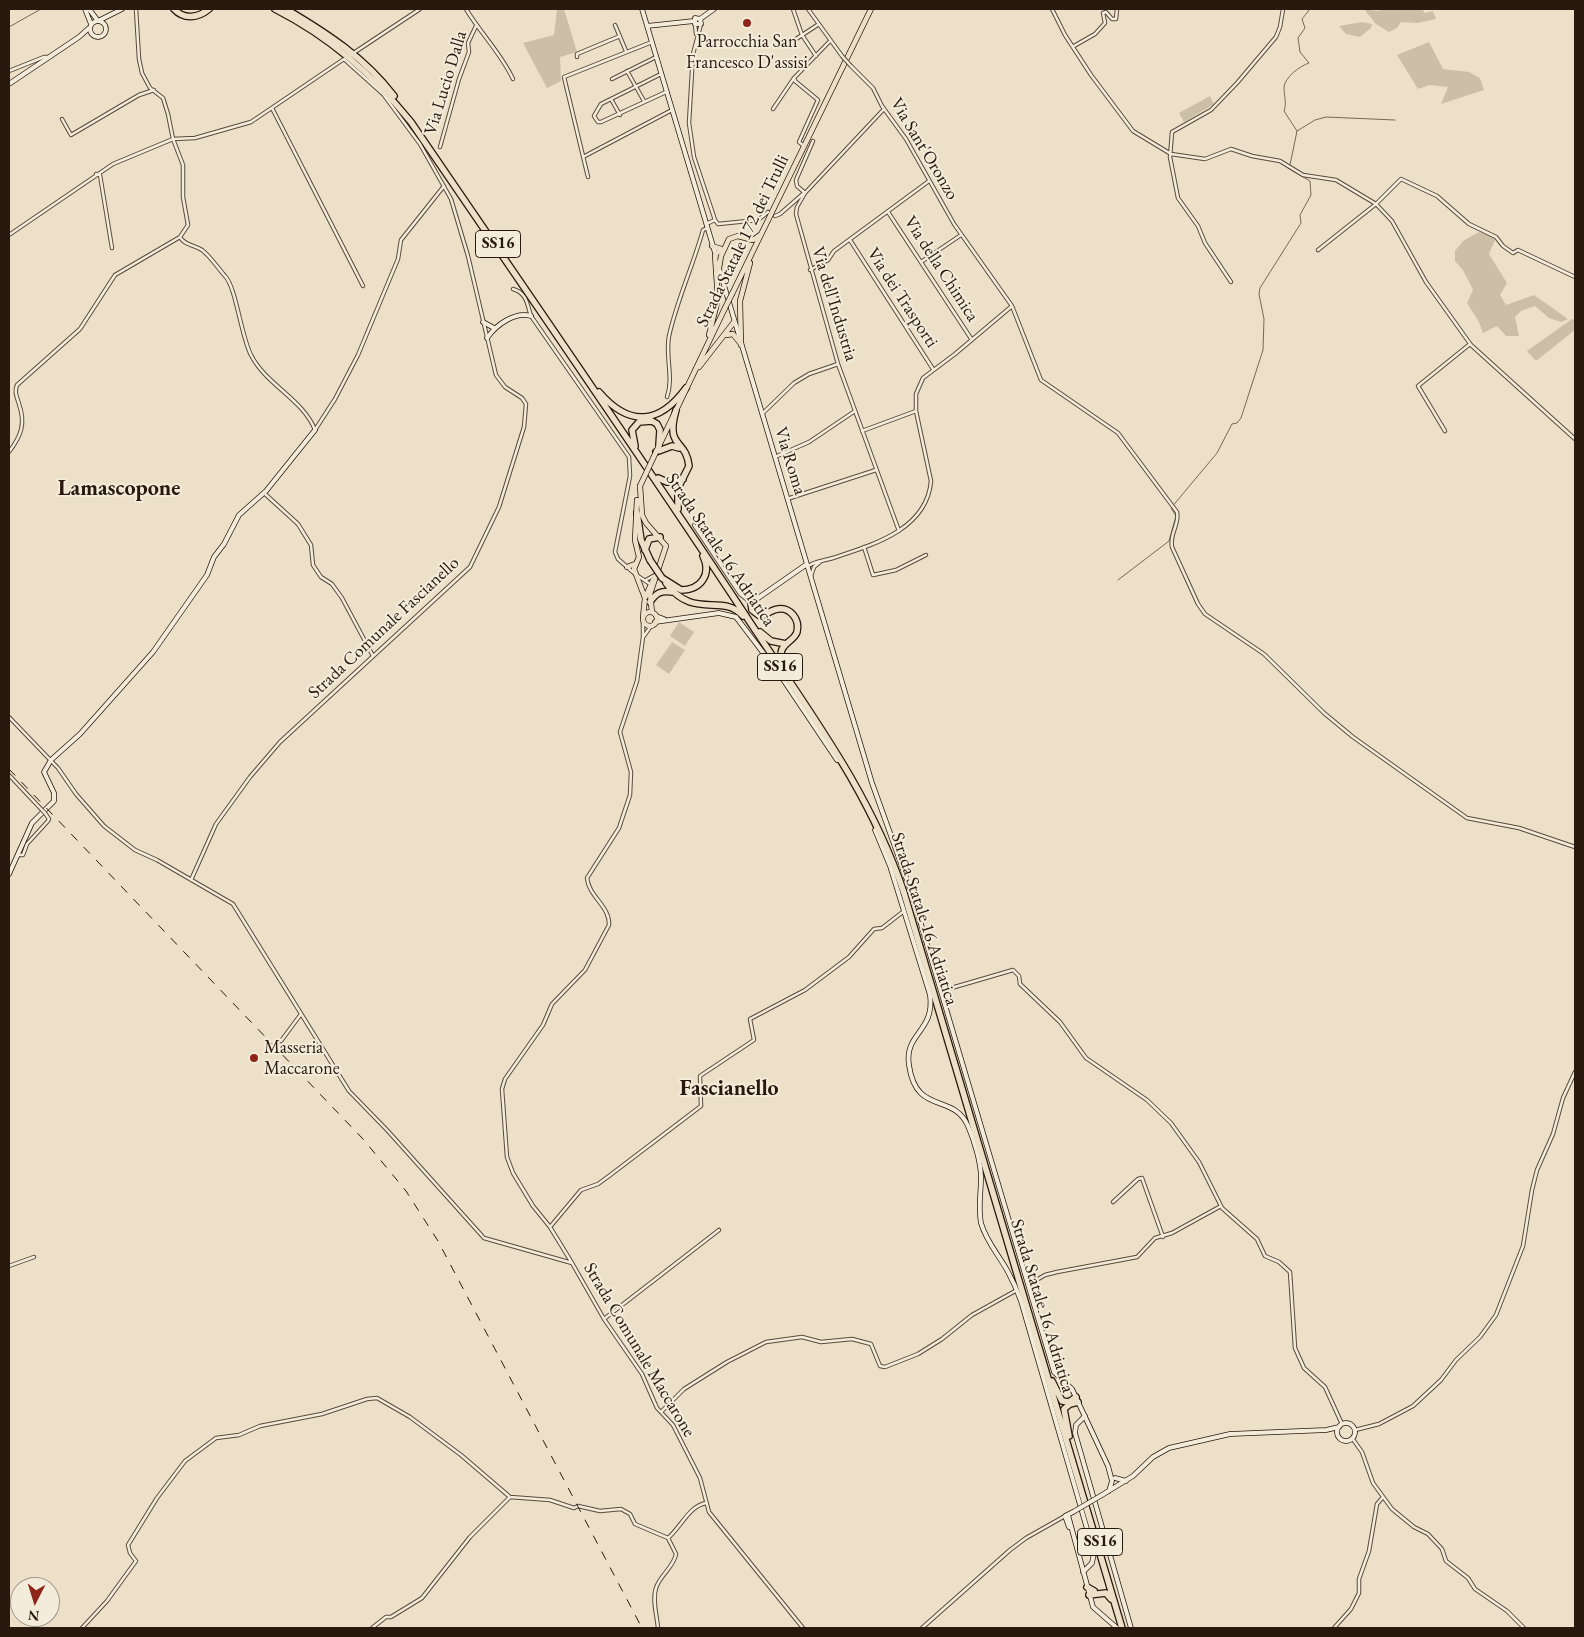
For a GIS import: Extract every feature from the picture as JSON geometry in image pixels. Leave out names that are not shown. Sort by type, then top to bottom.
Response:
[{"type":"highway","points":[[174,9],[177,13],[197,17],[210,9]]},
{"type":"highway","name":"Strada Statale 16 Adriatica","points":[[275,9],[340,48],[392,99],[411,122],[790,675],[852,769],[878,820],[900,872],[1069,1436],[1067,1447]]},
{"type":"highway","name":"Strada Statale 16 Adriatica","points":[[286,9],[324,31],[366,64],[389,89],[423,134],[658,478],[849,770],[869,807],[894,864],[1070,1457],[1124,1628]]},
{"type":"highway","points":[[596,388],[618,411],[627,415],[646,418],[669,408],[686,388]]},
{"type":"highway","points":[[676,410],[672,434],[683,450],[689,466],[676,496],[678,509]]},
{"type":"highway","points":[[636,446],[632,430],[639,422],[646,420],[657,424],[660,430],[659,445]]},
{"type":"highway","points":[[656,452],[672,446],[683,450]]},
{"type":"highway","points":[[658,478],[667,482],[683,479]]},
{"type":"highway","points":[[659,576],[673,586],[690,590],[701,584],[706,572],[701,552],[672,504]]},
{"type":"highway","points":[[636,513],[645,550],[659,576],[672,592],[690,603],[734,609],[771,641],[786,644]]},
{"type":"highway","points":[[645,550],[649,539],[660,537]]},
{"type":"highway","points":[[650,602],[654,596],[662,591],[672,592]]},
{"type":"highway","points":[[751,603],[752,610],[760,616],[776,609],[783,609],[795,616],[797,623],[796,634],[782,648],[781,657],[790,675]]},
{"type":"highway","points":[[1052,1380],[1062,1401],[1077,1400]]},
{"type":"highway","points":[[1069,1436],[1064,1409],[1077,1400]]},
{"type":"highway","name":"Strada Statale 16 Adriatica","points":[[1070,1457],[1124,1628]]},
{"type":"highway","points":[[1093,1594],[1106,1584],[1103,1563]]},
{"type":"highway","points":[[1087,1587],[1093,1594],[1092,1602]]},
{"type":"highway","points":[[1093,1594],[1102,1592],[1110,1595],[1119,1617]]},
{"type":"main road","name":"Strada Statale 172 dei Trulli","points":[[640,486],[871,9]]},
{"type":"main road","points":[[701,358],[718,299],[715,254],[733,237],[738,236],[749,240],[757,238],[763,233]]},
{"type":"main road","points":[[749,240],[752,248],[749,260]]},
{"type":"main road","points":[[742,345],[740,301],[757,244]]},
{"type":"main road","points":[[712,246],[722,248]]},
{"type":"main road","points":[[719,268],[722,248]]},
{"type":"main road","points":[[692,376],[726,335],[734,322]]},
{"type":"main road","points":[[726,335],[736,336],[742,345]]},
{"type":"main road","points":[[640,486],[635,540],[639,557],[635,564],[636,575],[645,598]]},
{"type":"main road","points":[[640,486],[642,515],[646,523],[665,541],[666,551],[659,576],[650,584],[645,598],[643,619]]},
{"type":"main road","points":[[628,567],[635,564]]},
{"type":"main road","points":[[643,619],[651,626],[656,622],[650,602],[650,584]]},
{"type":"main road","points":[[643,619],[648,612],[654,614]]},
{"type":"street","points":[[87,9],[106,27]]},
{"type":"street","points":[[87,9],[94,36]]},
{"type":"street","points":[[9,84],[79,37],[99,20],[122,9]]},
{"type":"street","points":[[9,452],[22,432],[22,414],[16,394],[17,385],[80,329],[115,275],[180,237],[189,220],[183,198],[183,165],[173,139],[162,98],[142,73],[139,59],[136,9]]},
{"type":"street","points":[[355,52],[420,9]]},
{"type":"street","points":[[466,9],[476,26],[500,54],[513,79]]},
{"type":"street","name":"Via Roma","points":[[642,9],[872,783],[893,837],[919,919],[1054,1372],[1072,1389],[1077,1400]]},
{"type":"street","points":[[793,9],[802,35],[816,56]]},
{"type":"street","name":"Via Sant'Oronzo","points":[[808,9],[842,56],[873,88],[884,109],[906,139],[961,235],[1012,306],[1041,380],[1118,433],[1151,474],[1162,495],[1177,512],[1178,518],[1170,540],[1201,609],[1264,654],[1324,713],[1384,760],[1467,818],[1519,828],[1575,847]]},
{"type":"street","points":[[1052,9],[1065,36],[1074,46],[1127,126],[1170,154],[1205,159],[1231,149],[1252,156],[1268,157],[1280,161],[1303,175],[1344,183],[1376,204],[1392,221],[1426,282],[1470,344],[1575,440]]},
{"type":"street","points":[[1074,46],[1095,34],[1105,23],[1103,13],[1106,12],[1112,19],[1116,19],[1118,9]]},
{"type":"street","points":[[1231,282],[1205,243],[1198,226],[1178,198],[1170,154],[1172,132],[1212,110],[1276,37],[1283,9]]},
{"type":"street","points":[[468,13],[473,10]]},
{"type":"street","points":[[712,10],[701,21],[696,36],[691,90],[691,137],[694,158],[718,224],[758,220],[768,212]]},
{"type":"street","points":[[79,37],[102,36],[110,16]]},
{"type":"street","points":[[696,36],[694,23],[697,17],[701,21]]},
{"type":"street","points":[[647,26],[694,23]]},
{"type":"street","points":[[790,43],[818,24]]},
{"type":"street","points":[[615,25],[626,51]]},
{"type":"street","name":"Via Lucio Dalla","points":[[440,147],[459,79],[469,52],[468,42],[476,26]]},
{"type":"street","points":[[577,57],[578,54],[620,36]]},
{"type":"street","points":[[773,109],[794,78],[830,41]]},
{"type":"street","points":[[588,177],[564,77],[652,42]]},
{"type":"street","points":[[9,71],[44,57],[49,57]]},
{"type":"street","points":[[612,79],[656,57]]},
{"type":"street","name":"Strada Comunale Fascianello","points":[[191,880],[216,824],[250,777],[280,742],[470,566],[499,507],[524,427],[526,404],[522,398],[505,387],[496,375],[468,256],[451,199],[420,144],[383,94],[344,59],[301,91],[272,108]]},
{"type":"street","points":[[627,71],[644,101]]},
{"type":"street","points":[[661,74],[601,104],[599,110],[594,114],[598,122],[620,115],[644,101],[666,92]]},
{"type":"street","points":[[794,78],[795,81],[817,98],[818,103],[799,142],[804,146]]},
{"type":"street","points":[[62,119],[71,135],[139,95],[154,90]]},
{"type":"street","points":[[611,99],[620,115]]},
{"type":"street","points":[[9,235],[56,205],[96,174],[113,164],[173,139],[194,138],[251,122],[272,108],[363,286]]},
{"type":"street","points":[[776,216],[805,193],[884,109]]},
{"type":"street","points":[[583,157],[672,110]]},
{"type":"street","points":[[805,193],[797,186],[796,180],[813,142]]},
{"type":"street","points":[[96,174],[100,176],[112,248]]},
{"type":"street","points":[[1318,250],[1376,204],[1401,179],[1404,179],[1416,188],[1437,196],[1469,224],[1496,237],[1513,253],[1518,250],[1575,277]]},
{"type":"street","points":[[810,270],[828,260],[834,251],[929,182]]},
{"type":"street","points":[[9,874],[32,823],[54,801],[54,793],[44,772],[51,760],[80,734],[153,652],[207,575],[214,557],[224,544],[239,515],[264,494],[315,430],[335,399],[358,355],[398,259],[401,240],[444,186]]},
{"type":"street","points":[[792,203],[797,207],[805,193]]},
{"type":"street","name":"Via dell'Industria","points":[[797,207],[796,221],[838,364],[899,531]]},
{"type":"street","name":"Via della Chimica","points":[[888,212],[972,340]]},
{"type":"street","points":[[667,397],[669,337],[681,294],[692,269],[703,230],[716,220]]},
{"type":"street","points":[[921,262],[961,235]]},
{"type":"street","points":[[180,237],[182,241],[202,250],[226,277],[251,356],[270,379],[297,404],[312,423],[315,430]]},
{"type":"street","name":"Via dei Trasporti","points":[[850,240],[933,369]]},
{"type":"street","points":[[513,289],[522,294],[529,304],[531,316],[629,457],[630,476],[615,552],[618,559],[636,575],[650,584]]},
{"type":"street","points":[[694,525],[740,594],[751,603],[806,564],[821,562],[882,541],[899,531],[925,503],[930,493],[931,481],[916,411],[916,394],[923,378],[1012,306]]},
{"type":"street","points":[[485,330],[494,328],[518,315],[531,316]]},
{"type":"street","points":[[483,322],[494,328]]},
{"type":"street","points":[[487,338],[494,328]]},
{"type":"street","points":[[1445,430],[1418,386],[1470,344]]},
{"type":"street","points":[[762,414],[794,384],[809,374],[838,364]]},
{"type":"street","points":[[760,408],[771,404]]},
{"type":"street","points":[[774,457],[809,442],[855,411]]},
{"type":"street","points":[[862,431],[916,411]]},
{"type":"street","points":[[787,499],[876,470]]},
{"type":"street","points":[[264,494],[298,524],[311,545],[313,566],[321,577],[332,584],[342,598],[373,656]]},
{"type":"street","points":[[864,547],[873,575],[896,570],[926,555]]},
{"type":"street","points":[[810,577],[814,567],[821,562]]},
{"type":"street","points":[[806,564],[814,563]]},
{"type":"street","points":[[806,564],[814,567]]},
{"type":"street","points":[[654,614],[666,619]]},
{"type":"street","points":[[656,622],[666,619],[726,614],[736,617],[743,624],[845,772],[876,832],[904,910],[931,1006],[930,1017],[912,1042],[908,1053],[909,1066],[915,1086],[929,1101],[952,1108],[962,1116],[968,1126],[981,1175],[980,1211],[983,1228],[1017,1290],[1058,1426],[1067,1447]]},
{"type":"street","points":[[572,1263],[550,1227],[533,1206],[513,1173],[506,1157],[502,1089],[505,1079],[543,1025],[552,1004],[585,970],[609,925],[609,917],[589,890],[588,878],[619,828],[630,795],[630,772],[620,732],[636,681],[643,637],[643,619]]},
{"type":"street","points":[[643,637],[651,626]]},
{"type":"street","name":"Strada Comunale Maccarone","points":[[9,717],[51,760],[76,794],[104,826],[135,850],[233,904],[349,1091],[387,1130],[484,1238],[572,1263],[604,1319],[642,1374],[657,1408],[672,1425],[700,1478],[709,1512],[803,1628]]},
{"type":"street","points":[[9,775],[49,819],[27,844],[23,856],[17,855]]},
{"type":"street","points":[[550,1227],[581,1190],[598,1184],[701,1106],[700,1076],[754,1040],[750,1019],[805,990],[849,957],[874,930],[882,928],[904,910]]},
{"type":"street","points":[[940,991],[1009,969],[1013,970],[1019,976],[1020,984],[1060,1022],[1086,1058],[1147,1100],[1171,1123],[1199,1162],[1221,1206],[1257,1239],[1265,1256],[1283,1265],[1290,1272],[1295,1348],[1304,1368],[1325,1387],[1341,1426],[1338,1434]]},
{"type":"street","points":[[281,1041],[301,1014]]},
{"type":"street","points":[[1355,1430],[1374,1426],[1413,1406],[1441,1380],[1456,1360],[1480,1337],[1496,1315],[1523,1246],[1537,1170],[1553,1134],[1562,1098],[1575,1072]]},
{"type":"street","points":[[1113,1202],[1138,1179],[1142,1178],[1163,1236]]},
{"type":"street","points":[[1028,1285],[1045,1275],[1056,1272],[1137,1257],[1155,1238],[1163,1236],[1221,1206]]},
{"type":"street","points":[[604,1319],[719,1230]]},
{"type":"street","points":[[9,1266],[34,1257]]},
{"type":"street","points":[[661,1412],[684,1389],[727,1362],[766,1342],[802,1337],[820,1342],[852,1339],[870,1344],[880,1366],[885,1367],[918,1354],[942,1339],[972,1315],[1017,1290]]},
{"type":"street","points":[[82,1628],[107,1601],[136,1561],[130,1553],[128,1545],[157,1498],[185,1461],[216,1438],[239,1435],[260,1426],[322,1414],[367,1399],[377,1398],[410,1417],[461,1455],[510,1497],[550,1500],[574,1508],[578,1506],[600,1511],[621,1510],[630,1514],[635,1524],[668,1538],[676,1554],[675,1560],[656,1588],[654,1599],[658,1628]]},
{"type":"street","points":[[1077,1400],[1117,1486]]},
{"type":"street","points":[[1085,1416],[1074,1428],[1131,1628]]},
{"type":"street","points":[[1078,1422],[1087,1421]]},
{"type":"street","points":[[922,1628],[1010,1550],[1126,1481],[1160,1452],[1192,1442],[1230,1434],[1326,1430],[1350,1425],[1355,1430]]},
{"type":"street","points":[[1326,1430],[1338,1434],[1345,1441],[1352,1438],[1355,1430]]},
{"type":"street","points":[[1352,1438],[1362,1452],[1373,1483],[1397,1514],[1414,1527],[1428,1534],[1442,1549],[1446,1561],[1468,1578],[1475,1589],[1507,1610],[1524,1628]]},
{"type":"street","points":[[1070,1457],[1078,1502],[1094,1553],[1092,1564],[1083,1572]]},
{"type":"street","points":[[1113,1480],[1126,1481]]},
{"type":"street","points":[[1109,1491],[1113,1480]]},
{"type":"street","points":[[1334,1628],[1351,1609],[1359,1593],[1359,1579],[1369,1551],[1377,1504],[1383,1496]]},
{"type":"street","points":[[372,1628],[386,1617],[391,1617],[422,1598],[470,1537],[510,1497]]},
{"type":"street","points":[[668,1538],[691,1511],[699,1504],[706,1503]]},
{"type":"street","points":[[1066,1516],[1066,1523]]},
{"type":"street","points":[[1066,1516],[1087,1587]]},
{"type":"street","points":[[1057,1521],[1066,1523],[1071,1529]]},
{"type":"street","points":[[1081,1565],[1092,1564]]},
{"type":"street","points":[[1092,1602],[1097,1611],[1117,1628]]},
{"type":"shaded area","points":[[557,9],[564,9],[577,52],[560,57],[561,81],[547,88],[523,43],[554,35]]},
{"type":"shaded area","points":[[1364,9],[1378,11],[1381,9],[1422,9],[1425,13],[1433,11],[1436,19],[1417,23],[1401,22],[1397,28],[1389,32],[1376,24]]},
{"type":"shaded area","points":[[1362,22],[1372,24],[1371,28],[1360,37],[1346,34],[1339,26]]},
{"type":"shaded area","points":[[1429,42],[1443,69],[1469,72],[1480,78],[1484,90],[1441,104],[1448,87],[1429,85],[1418,89],[1397,55]]},
{"type":"shaded area","points":[[1210,96],[1214,104],[1184,122],[1179,113]]},
{"type":"shaded area","points":[[1479,232],[1493,236],[1495,240],[1489,254],[1507,283],[1500,295],[1506,305],[1534,295],[1568,319],[1561,322],[1549,318],[1535,306],[1521,311],[1515,317],[1519,336],[1506,336],[1497,326],[1483,333],[1479,322],[1467,303],[1473,290],[1463,270],[1455,261],[1455,251],[1463,241]]},
{"type":"shaded area","points":[[1572,319],[1575,320],[1575,330],[1536,361],[1527,351]]},
{"type":"shaded area","points":[[679,622],[694,632],[685,646],[670,636]]},
{"type":"shaded area","points":[[672,642],[685,650],[669,674],[656,665]]},
{"type":"waterway","points":[[9,27],[41,9]]},
{"type":"waterway","points":[[1297,131],[1284,111],[1284,87],[1287,79],[1294,72],[1309,63],[1300,52],[1298,38],[1305,28],[1302,19],[1310,9]]},
{"type":"waterway","points":[[1290,165],[1297,131],[1315,120],[1326,117],[1395,120]]},
{"type":"waterway","points":[[1118,580],[1169,541],[1176,516],[1171,508],[1217,453],[1232,424],[1237,423],[1241,418],[1263,350],[1264,319],[1259,294],[1260,288],[1301,223],[1300,215],[1311,195],[1310,181],[1288,168]]},
{"type":"railway","points":[[9,769],[363,1139],[406,1191],[438,1241],[642,1628]]},
{"type":"place","name":"Parrocchia San Francesco D'assisi","points":[[747,23]]},
{"type":"place","name":"Masseria Maccarone","points":[[254,1058]]},
{"type":"district","name":"Lamascopone","points":[[119,489]]},
{"type":"district","name":"Fascianello","points":[[729,1089]]}]
